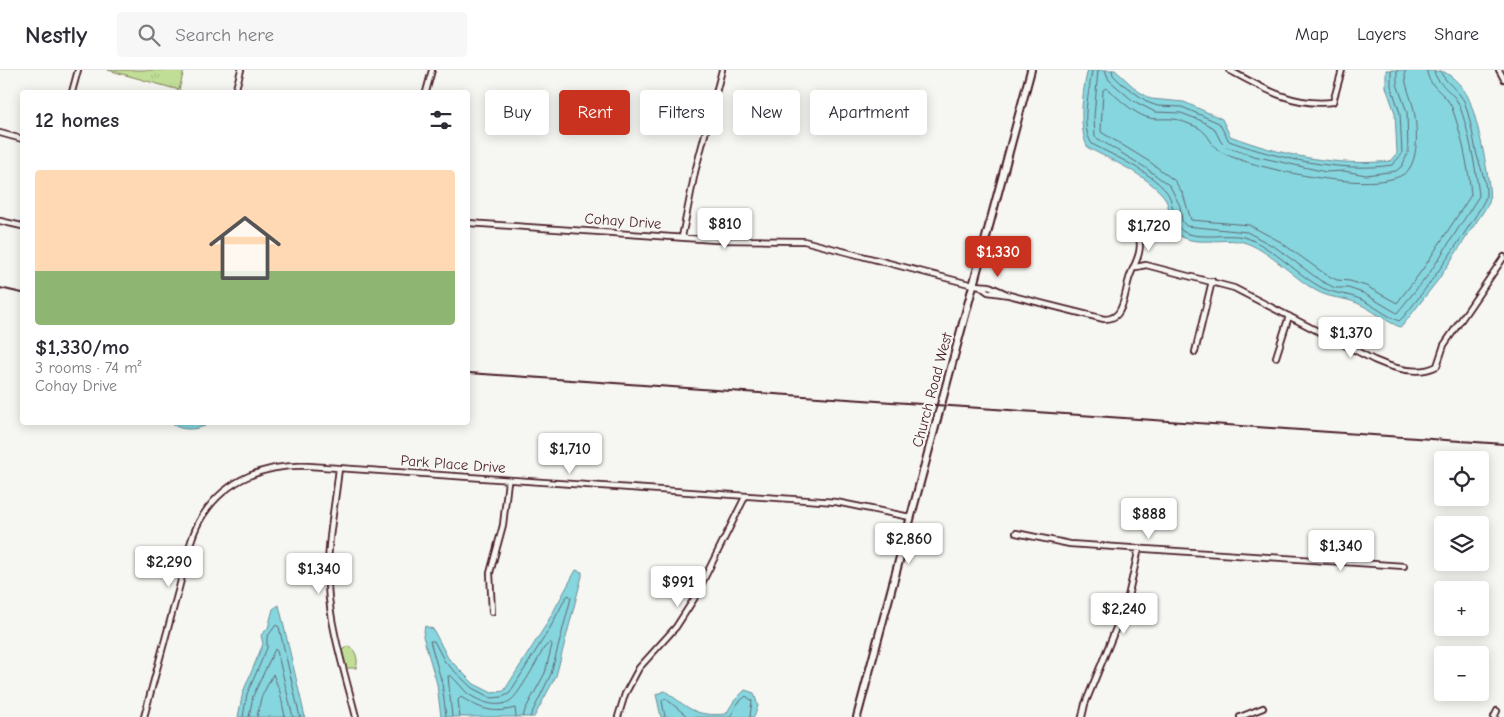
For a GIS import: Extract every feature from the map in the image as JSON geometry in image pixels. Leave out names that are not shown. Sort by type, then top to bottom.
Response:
[{"type":"street","points":[[73,90],[78,70]]},
{"type":"street","points":[[236,90],[241,70]]},
{"type":"street","points":[[427,90],[432,70]]},
{"type":"street","points":[[682,237],[695,172],[722,70]]},
{"type":"street","name":"Church Road West","points":[[858,717],[910,517],[977,286],[1031,70]]},
{"type":"street","points":[[1229,70],[1274,94],[1316,104],[1333,102],[1342,70]]},
{"type":"street","points":[[1499,70],[1504,79]]},
{"type":"street","points":[[0,133],[20,138]]},
{"type":"street","points":[[0,221],[20,226]]},
{"type":"street","name":"Cohay Drive","points":[[470,223],[682,237],[812,242],[977,286],[989,286],[1009,294],[1087,315],[1110,319],[1120,310],[1129,278],[1136,267]]},
{"type":"street","points":[[1139,237],[1140,246],[1136,267],[1146,265],[1234,288],[1386,366],[1406,370],[1438,366],[1444,345],[1450,334],[1504,257]]},
{"type":"street","points":[[1195,352],[1212,281]]},
{"type":"street","points":[[1276,357],[1289,316]]},
{"type":"street","name":"Park Place Drive","points":[[144,717],[193,538],[203,515],[218,497],[235,483],[257,472],[284,465],[836,502],[910,517]]},
{"type":"street","points":[[338,468],[328,557],[328,587],[332,618],[356,717]]},
{"type":"street","points":[[492,612],[490,573],[504,525],[508,480]]},
{"type":"street","points":[[618,717],[625,694],[639,668],[676,627],[694,599],[745,496]]},
{"type":"street","points":[[1016,533],[1064,544],[1404,566]]},
{"type":"street","points":[[1082,717],[1085,704],[1127,601],[1139,548]]},
{"type":"street","points":[[1240,717],[1263,708]]},
{"type":"street","points":[[1494,717],[1497,711]]},
{"type":"green space","points":[[108,70],[184,70],[179,90]]},
{"type":"green space","points":[[348,646],[356,656],[356,668],[346,668],[342,650]]},
{"type":"water","points":[[1088,70],[1115,70],[1138,91],[1151,99],[1184,102],[1222,119],[1230,136],[1249,143],[1309,158],[1350,162],[1390,161],[1397,153],[1395,113],[1386,87],[1386,70],[1444,72],[1461,86],[1471,105],[1489,182],[1489,203],[1438,280],[1400,327],[1357,303],[1326,295],[1315,290],[1270,256],[1252,245],[1235,241],[1193,240],[1179,235],[1172,226],[1165,199],[1155,187],[1127,168],[1088,148],[1083,131],[1082,110]]},
{"type":"water","points":[[174,425],[205,426],[187,429]]},
{"type":"water","points":[[576,570],[582,572],[582,576],[556,676],[534,717],[441,717],[437,684],[423,636],[425,626],[433,629],[448,658],[474,684],[492,693],[504,691],[546,625]]},
{"type":"water","points":[[279,605],[305,717],[238,717],[243,692],[263,644],[261,635],[268,628],[273,609]]},
{"type":"water","points":[[745,690],[754,693],[758,706],[754,717],[661,717],[656,694],[665,691],[692,710],[715,715],[726,714],[734,701]]},
{"type":"railway","points":[[0,288],[20,293]]},
{"type":"railway","points":[[470,373],[1504,444]]}]
